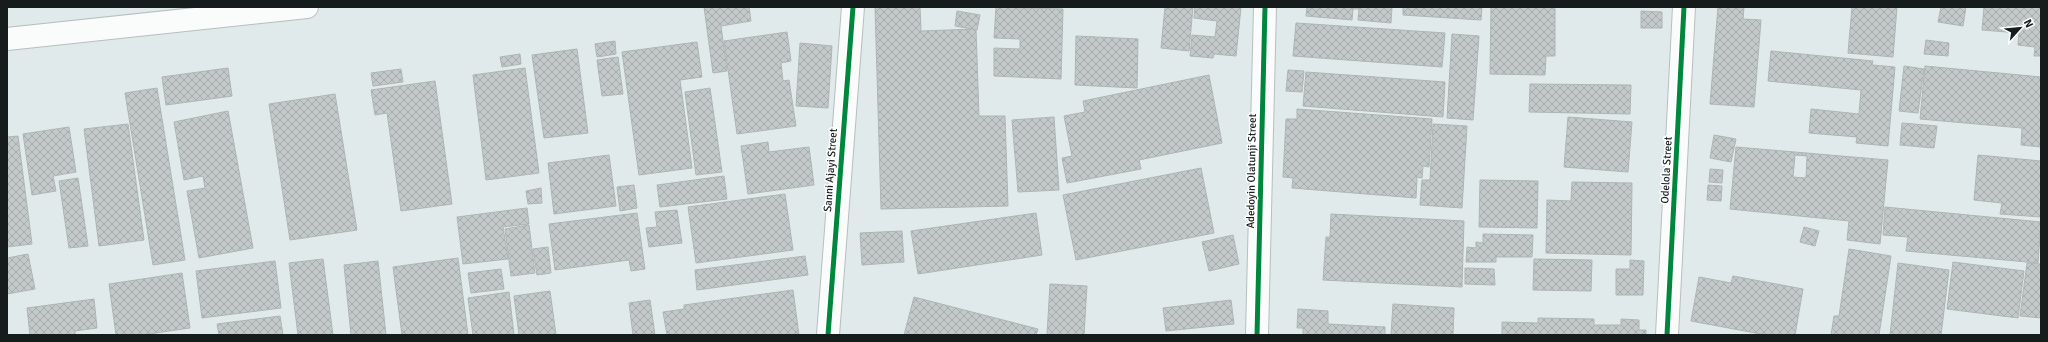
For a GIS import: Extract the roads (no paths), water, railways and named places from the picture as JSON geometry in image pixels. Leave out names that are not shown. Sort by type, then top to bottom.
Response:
[{"type":"street","points":[[7,39],[307,7]]},
{"type":"street","name":"Sanni Ajayi Street","points":[[828,335],[853,7]]},
{"type":"street","name":"Adedoyin Olatunji Street","points":[[1257,335],[1265,7]]},
{"type":"street","name":"Odelola Street","points":[[1667,335],[1684,7]]}]
